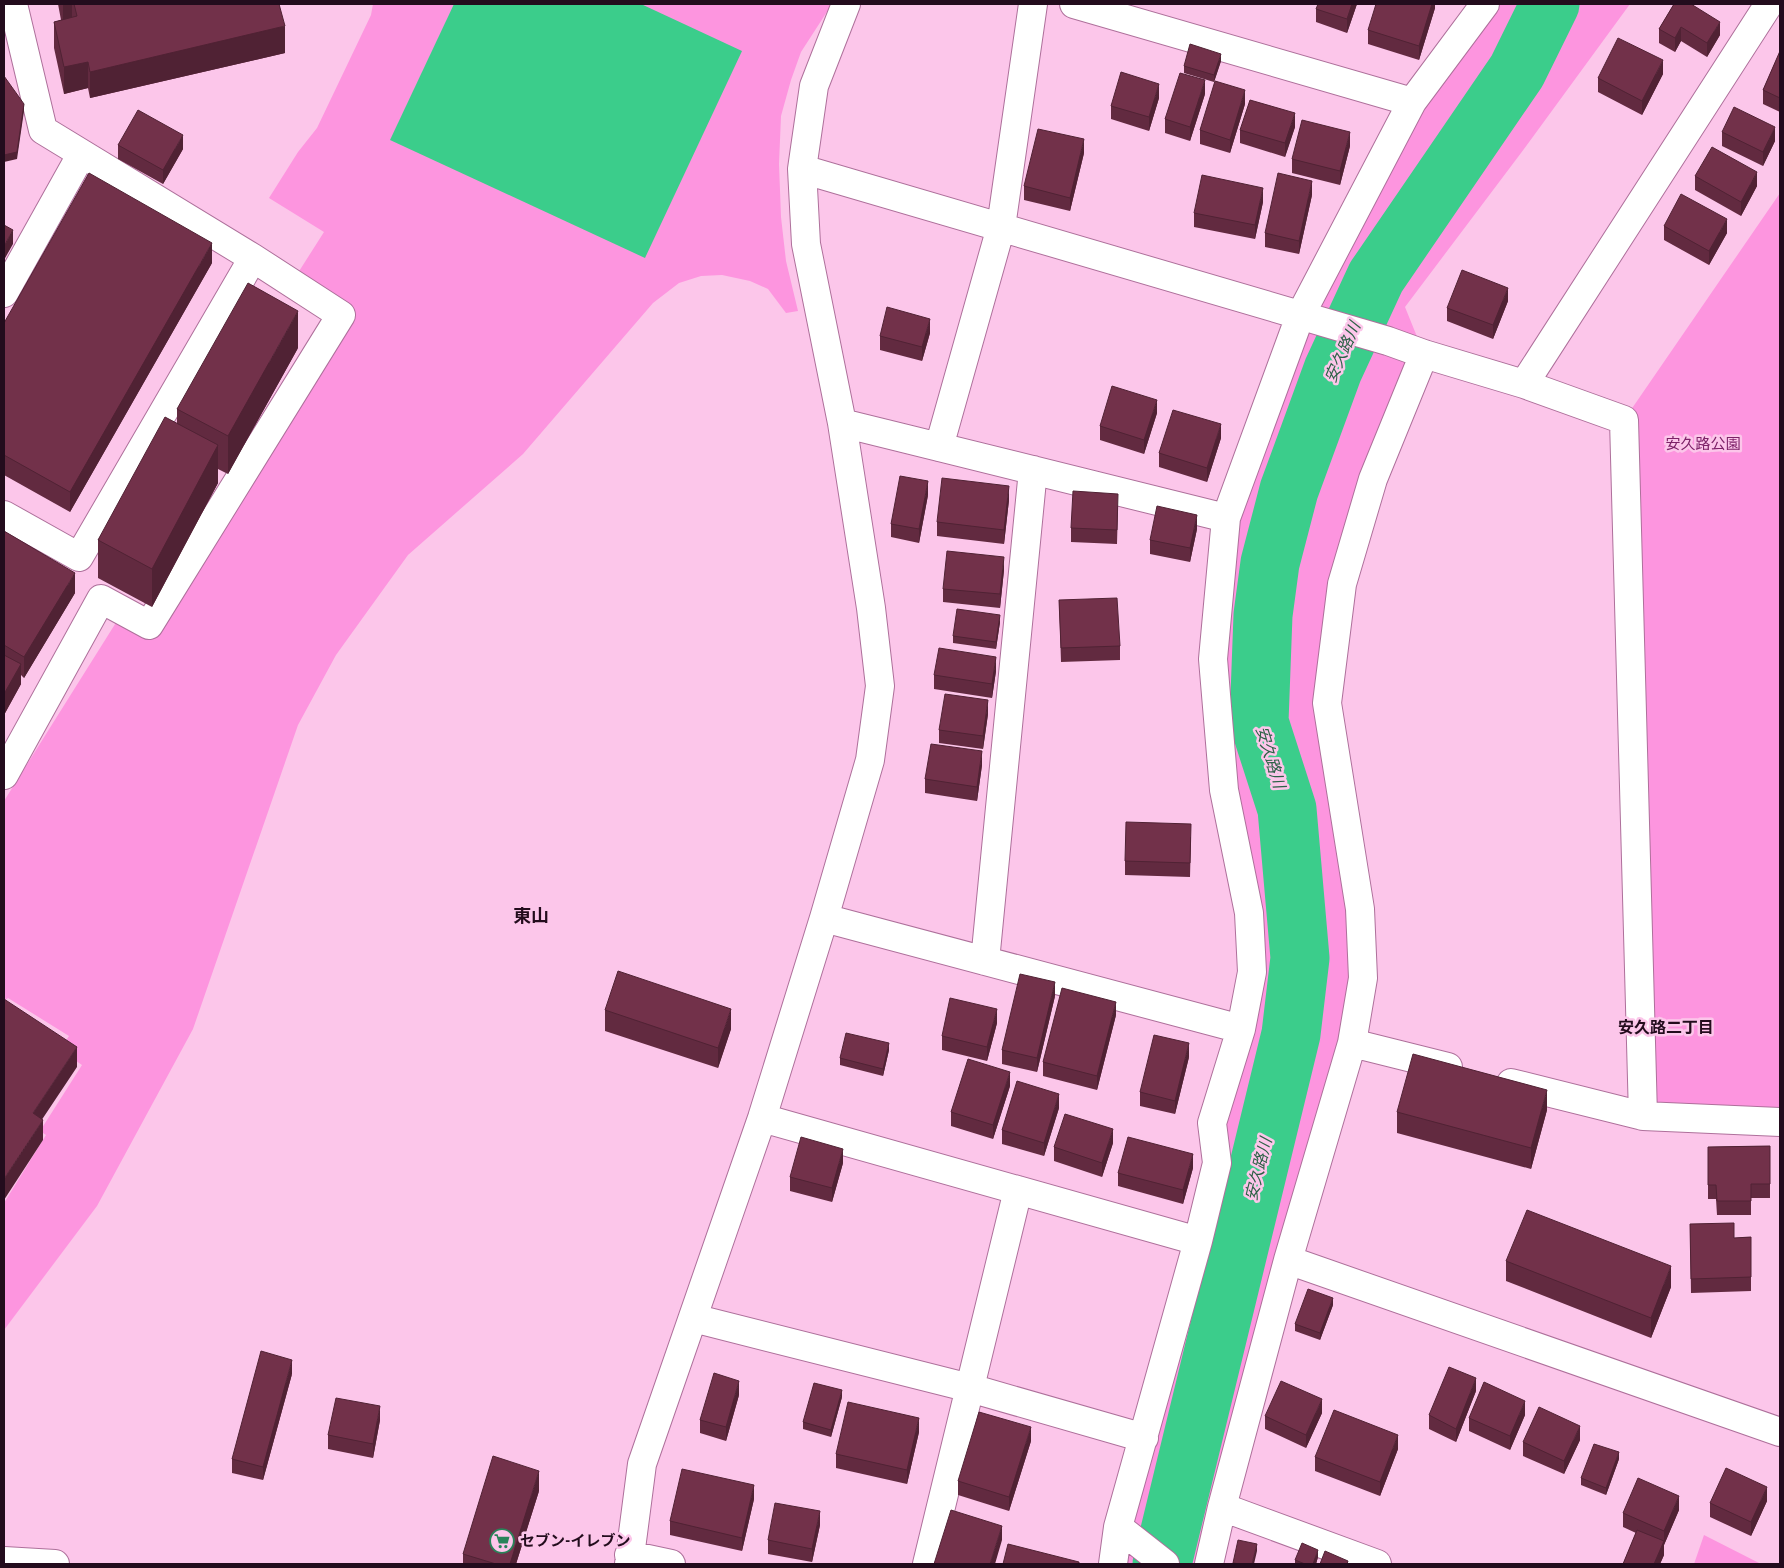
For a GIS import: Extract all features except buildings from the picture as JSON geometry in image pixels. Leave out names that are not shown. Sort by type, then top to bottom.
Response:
[{"type":"street","points":[[4,775],[102,599],[149,625],[341,315],[253,258],[81,155],[43,130],[24,107],[13,4]]},
{"type":"street","points":[[671,1564],[629,1559],[642,1464],[762,1118],[824,918],[870,760],[880,686],[871,608],[842,423],[806,244],[802,169],[814,86],[846,4]]},
{"type":"street","points":[[939,447],[1000,227],[1033,4]]},
{"type":"street","points":[[1074,4],[1412,102]]},
{"type":"street","points":[[1113,1564],[1125,1532],[1144,1438],[1198,1241],[1217,1163],[1212,1123],[1241,1028],[1252,972],[1248,913],[1224,790],[1213,659],[1226,518],[1300,316],[1412,102],[1485,4]]},
{"type":"street","points":[[1524,384],[1769,4]]},
{"type":"street","points":[[4,293],[81,155]]},
{"type":"street","points":[[802,169],[1388,341],[1424,354],[1524,384],[1624,420],[1643,1116]]},
{"type":"street","points":[[4,515],[79,556],[253,258]]},
{"type":"street","points":[[1208,1564],[1288,1260],[1352,1043],[1363,978],[1360,909],[1327,702],[1342,584],[1373,479],[1424,354]]},
{"type":"street","points":[[842,423],[1226,518]]},
{"type":"street","points":[[985,961],[1033,470]]},
{"type":"street","points":[[824,918],[1241,1028]]},
{"type":"street","points":[[1352,1043],[1643,1116],[1780,1122]]},
{"type":"street","points":[[762,1118],[1198,1241]]},
{"type":"street","points":[[927,1564],[1018,1190]]},
{"type":"street","points":[[1288,1260],[1780,1432]]},
{"type":"street","points":[[693,1318],[970,1388],[1144,1438]]},
{"type":"street","points":[[1222,1506],[1377,1564]]},
{"type":"street","points":[[1125,1532],[1164,1564]]},
{"type":"street","points":[[4,1561],[55,1564]]},
{"type":"green space","points":[[373,4],[832,4],[801,52],[781,116],[779,164],[781,217],[786,261],[798,311],[786,313],[768,289],[750,281],[722,275],[701,276],[679,283],[653,303],[523,454],[408,555],[336,655],[298,725],[193,1029],[97,1206],[4,1330],[4,1203],[46,1135],[40,1131],[82,1065],[60,1050],[69,1036],[8,998],[4,1001],[4,801],[117,621],[149,640],[354,313],[296,276],[324,232],[269,198],[298,152],[317,128],[371,15]]},
{"type":"green space","points":[[1481,4],[1630,4],[1405,307],[1424,354],[1342,584],[1327,703],[1361,992],[1213,1564],[1117,1564],[1252,956],[1224,742],[1226,518],[1320,278]]},
{"type":"green space","name":"安久路公園","points":[[1780,193],[1780,1118],[1643,1116],[1624,420]]},
{"type":"green space","points":[[1704,1535],[1761,1564],[1694,1564]]},
{"type":"shaded area","points":[[454,4],[641,4],[742,51],[645,258],[390,140]]},
{"type":"waterway","name":"安久路川","points":[[1162,1564],[1291,1034],[1300,958],[1287,809],[1259,722],[1263,615],[1270,563],[1289,490],[1333,370],[1376,277],[1517,71],[1550,4]]},
{"type":"place","name":"セブン-イレブン","points":[[502,1541]]},
{"type":"district","name":"東山","points":[[531,916]]},
{"type":"district","name":"安久路二丁目","points":[[1666,1027]]}]
